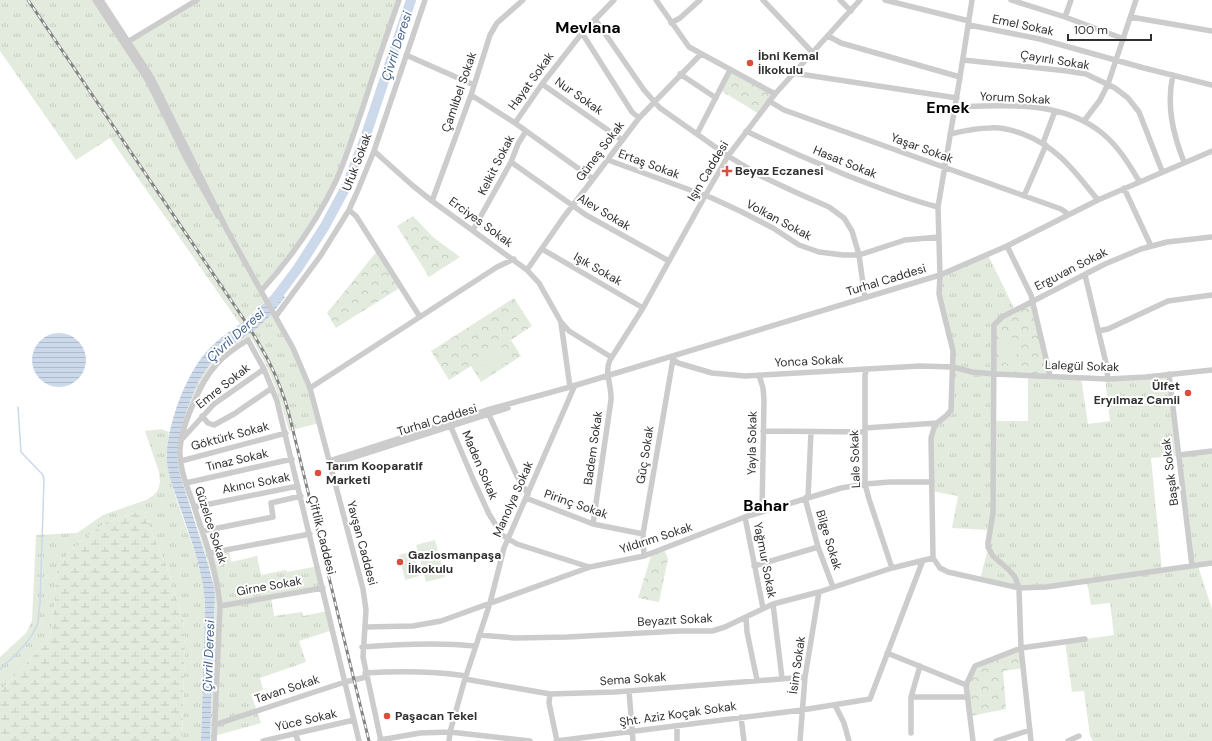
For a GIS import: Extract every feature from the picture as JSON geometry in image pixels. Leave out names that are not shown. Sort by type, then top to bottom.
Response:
[{"type":"street","points":[[96,0],[148,81],[192,170],[214,211],[227,230]]},
{"type":"street","points":[[101,0],[129,41],[159,91],[227,230]]},
{"type":"street","points":[[129,41],[198,0]]},
{"type":"street","points":[[263,294],[301,241],[336,181],[352,140],[399,0]]},
{"type":"street","name":"Ufuk Sokak","points":[[275,314],[321,255],[349,210],[374,151],[425,0]]},
{"type":"street","name":"Hayat Sokak","points":[[515,123],[542,84],[582,33],[614,0]]},
{"type":"street","points":[[656,0],[689,47],[775,94]]},
{"type":"street","points":[[672,23],[680,18],[700,0]]},
{"type":"street","points":[[763,0],[812,52]]},
{"type":"street","points":[[840,0],[850,11]]},
{"type":"street","name":"Işın Caddesi","points":[[608,375],[607,366],[611,357],[643,308],[704,196],[728,156],[769,101],[860,0]]},
{"type":"street","name":"Emel Sokak","points":[[885,0],[969,23],[1040,39],[1212,85]]},
{"type":"street","points":[[972,0],[938,207],[940,300],[951,340],[953,367],[951,410],[937,423],[931,438],[933,558],[940,568],[948,572],[1019,588],[1046,587],[1212,563]]},
{"type":"street","points":[[1011,0],[1065,17],[1124,39]]},
{"type":"street","points":[[1065,17],[1071,0]]},
{"type":"street","points":[[1084,121],[1100,100],[1108,84],[1136,0]]},
{"type":"street","name":"Çamlıbel Sokak","points":[[432,201],[493,28],[518,1]]},
{"type":"street","points":[[1131,17],[1212,31]]},
{"type":"street","points":[[595,19],[653,101],[669,115],[728,156],[760,175],[829,207],[840,214],[847,221],[852,231],[859,255],[865,298]]},
{"type":"street","points":[[582,33],[632,112],[639,118]]},
{"type":"street","points":[[828,36],[841,42],[960,77]]},
{"type":"street","name":"Güneş Sokak","points":[[528,270],[572,206],[639,118],[653,101],[700,54]]},
{"type":"street","points":[[406,56],[474,85]]},
{"type":"street","name":"Çayırlı Sokak","points":[[963,60],[1086,74],[1108,84],[1128,98],[1136,107],[1144,123],[1162,171]]},
{"type":"street","points":[[696,134],[730,70]]},
{"type":"street","points":[[793,73],[957,98]]},
{"type":"street","points":[[680,74],[716,98]]},
{"type":"street","points":[[1173,75],[1170,91],[1172,119],[1178,145],[1184,162]]},
{"type":"street","name":"Nur Sokak","points":[[542,84],[622,140]]},
{"type":"street","points":[[470,96],[515,123],[594,179]]},
{"type":"street","name":"Yaşar Sokak","points":[[769,101],[784,110],[1061,209],[1068,214]]},
{"type":"street","name":"Yorum Sokak","points":[[955,106],[1014,106],[1069,114],[1093,126],[1110,140],[1139,181]]},
{"type":"street","points":[[1024,196],[1045,144],[1054,111]]},
{"type":"street","points":[[950,134],[981,129],[1001,128],[1045,144],[1063,159],[1098,200]]},
{"type":"street","name":"Kelkit Sokak","points":[[473,230],[511,162],[518,144],[526,131]]},
{"type":"street","name":"Hasat Sokak","points":[[746,131],[782,149],[889,192],[914,201],[938,207]]},
{"type":"street","name":"Turhal Caddesi","points":[[329,463],[474,414],[672,357],[940,274],[1007,246],[1068,214],[1139,181],[1212,150]]},
{"type":"street","name":"Erciyes Sokak","points":[[374,151],[432,201],[528,270],[539,283],[561,322],[569,331],[611,357]]},
{"type":"street","name":"Ertaş Sokak","points":[[608,160],[704,196]]},
{"type":"street","name":"Alev Sokak","points":[[511,162],[572,206],[669,261]]},
{"type":"street","points":[[1124,188],[1151,246]]},
{"type":"street","name":"Volkan Sokak","points":[[704,196],[742,212],[773,228],[799,245],[819,252],[859,255],[905,240],[939,237]]},
{"type":"street","points":[[349,210],[356,216],[420,317]]},
{"type":"street","name":"Yavşan Caddesi","points":[[227,230],[293,348],[310,388],[363,589],[366,610],[362,647],[366,675],[380,740]]},
{"type":"street","name":"Erguvan Sokak","points":[[994,374],[994,325],[1002,317],[1123,256],[1167,242],[1212,237]]},
{"type":"street","points":[[1007,246],[1031,296],[1050,376]]},
{"type":"street","name":"Işık Sokak","points":[[542,249],[643,308]]},
{"type":"street","points":[[310,388],[497,267],[514,259]]},
{"type":"street","points":[[1085,275],[1108,378]]},
{"type":"street","points":[[1098,331],[1108,329],[1168,301],[1212,295]]},
{"type":"street","name":"Erciyes Sokak","points":[[561,322],[573,386]]},
{"type":"street","name":"Çiftlik Caddesi","points":[[248,340],[264,369],[272,388],[286,433],[359,741]]},
{"type":"street","name":"Güzelce Sokak","points":[[214,741],[220,606],[218,587],[210,553],[186,483],[181,461],[182,440],[193,404],[204,380],[226,354],[248,340]]},
{"type":"street","name":"Yonca Sokak","points":[[672,357],[678,363],[712,373],[759,376],[920,366],[953,367]]},
{"type":"street","name":"Güç Sokak","points":[[644,556],[643,534],[672,357]]},
{"type":"street","name":"Lalegül Sokak","points":[[953,367],[994,374],[1108,378],[1133,378],[1212,370]]},
{"type":"street","name":"Emre Sokak","points":[[182,440],[202,416],[222,398],[264,369]]},
{"type":"street","name":"Lale Sokak","points":[[866,369],[865,484],[892,568]]},
{"type":"street","points":[[994,374],[993,513],[988,548],[993,556],[1014,577],[1019,588],[1021,648],[1031,741]]},
{"type":"street","name":"Başak Sokak","points":[[1170,374],[1192,566]]},
{"type":"street","name":"Badem Sokak","points":[[593,524],[611,400],[611,389],[608,375]]},
{"type":"street","name":"Yayla Sokak","points":[[759,376],[764,394],[762,512]]},
{"type":"street","name":"Manolya Sokak","points":[[449,741],[450,732],[465,677],[490,603],[502,554],[573,386]]},
{"type":"street","points":[[202,416],[208,423],[214,425],[234,414],[272,388]]},
{"type":"street","name":"Turhal Caddesi","points":[[329,463],[489,415],[551,392]]},
{"type":"street","name":"Pirinç Sokak","points":[[489,415],[527,496],[593,524],[643,534]]},
{"type":"street","points":[[763,431],[811,432],[865,430],[937,423]]},
{"type":"street","name":"Maden Sokak","points":[[451,427],[472,480],[489,514],[502,535],[508,539]]},
{"type":"street","name":"Bilge Sokak","points":[[811,432],[806,498],[818,547],[833,587]]},
{"type":"street","name":"Göktürk Sokak","points":[[181,461],[286,433]]},
{"type":"street","points":[[1179,455],[1212,451]]},
{"type":"street","name":"Tınaz Sokak","points":[[186,483],[292,459]]},
{"type":"street","name":"Yıldırım Sokak","points":[[365,627],[413,626],[441,621],[590,567],[644,556],[745,517],[841,488],[890,482],[932,482]]},
{"type":"street","name":"Akıncı Sokak","points":[[194,507],[298,486]]},
{"type":"street","points":[[203,531],[273,517],[271,503],[301,496]]},
{"type":"street","name":"Yağmur Sokak","points":[[745,517],[763,608]]},
{"type":"street","points":[[210,553],[310,534]]},
{"type":"street","points":[[508,539],[590,567]]},
{"type":"street","points":[[754,566],[818,547]]},
{"type":"street","name":"Beyazıt Sokak","points":[[479,635],[515,638],[712,631],[725,627],[773,604],[819,592],[892,568],[933,558]]},
{"type":"street","points":[[923,560],[888,653],[966,685]]},
{"type":"street","name":"Girne Sokak","points":[[220,606],[323,588]]},
{"type":"street","name":"İsim Sokak","points":[[800,741],[805,677],[819,592]]},
{"type":"street","name":"Yağmur Sokak","points":[[773,604],[782,678]]},
{"type":"street","points":[[746,616],[747,632],[757,680]]},
{"type":"street","points":[[973,741],[966,685],[977,664],[1021,648],[1085,639]]},
{"type":"street","points":[[362,647],[421,644],[456,644],[476,646]]},
{"type":"street","name":"Şht. Aziz Koçak Sokak","points":[[557,741],[586,739],[802,710],[870,699],[888,653]]},
{"type":"street","points":[[911,733],[911,697],[920,666]]},
{"type":"street","name":"Sema Sokak","points":[[366,675],[406,671],[426,671],[465,677],[550,694],[629,691],[805,677]]},
{"type":"street","name":"Tavan Sokak","points":[[214,725],[366,675]]},
{"type":"street","points":[[629,691],[633,741]]},
{"type":"street","points":[[550,694],[549,703],[557,741]]},
{"type":"street","points":[[911,697],[968,697]]},
{"type":"street","points":[[835,705],[844,723],[849,741]]},
{"type":"street","points":[[741,717],[744,741]]},
{"type":"street","name":"Yüce Sokak","points":[[263,741],[354,720]]},
{"type":"street","points":[[677,726],[677,741]]},
{"type":"street","points":[[996,741],[1030,730]]},
{"type":"street","points":[[380,740],[420,733],[450,732],[530,741]]},
{"type":"street","points":[[295,733],[298,741]]},
{"type":"street","points":[[1068,741],[1079,736]]},
{"type":"green space","points":[[0,0],[95,0],[125,44],[197,0],[399,0],[345,159],[315,219],[261,291],[267,300],[240,324],[110,138],[76,160],[0,51]]},
{"type":"green space","points":[[730,70],[775,94],[759,114],[720,90]]},
{"type":"green space","points":[[413,216],[433,237],[460,257],[429,277],[397,226]]},
{"type":"green space","points":[[378,250],[401,287],[336,328],[327,313]]},
{"type":"green space","points":[[988,255],[1015,310],[999,319],[994,421],[1028,421],[1028,376],[1081,378],[1088,424],[1110,421],[1105,378],[1169,374],[1179,455],[1212,451],[1212,563],[1198,566],[1212,609],[1212,741],[1093,741],[1090,736],[1084,691],[1072,692],[1065,642],[1114,635],[1110,603],[1091,605],[1087,582],[1027,589],[980,580],[991,530],[952,528],[958,496],[932,491],[933,433],[949,413],[953,351],[943,314],[940,275]],"holes":[[[1177,456],[1192,566],[1162,571],[1151,458]]]},
{"type":"green space","points":[[514,298],[532,326],[511,340],[521,356],[481,382],[471,366],[449,380],[431,351]]},
{"type":"green space","points":[[1032,301],[1050,376],[994,374],[996,322]]},
{"type":"green space","points":[[274,312],[304,374],[319,423],[289,431],[274,383],[264,360],[251,338],[237,347],[204,380],[182,437],[181,461],[210,553],[229,550],[231,562],[257,556],[261,575],[318,566],[323,588],[271,597],[274,616],[302,612],[303,616],[328,611],[333,630],[299,641],[306,662],[260,678],[263,690],[251,694],[261,723],[214,736],[214,741],[210,741],[215,606],[214,587],[191,506],[179,471],[177,455],[180,433],[197,384],[210,364],[224,350],[255,330]]},
{"type":"green space","points":[[1013,338],[1018,361],[1006,364],[1000,340]]},
{"type":"green space","points":[[504,347],[511,359],[488,374],[480,362]]},
{"type":"green space","points":[[161,429],[169,432],[168,454],[170,476],[198,563],[203,585],[205,607],[201,741],[182,741],[185,638],[183,620],[166,565],[142,510],[107,522],[83,539],[71,550],[57,569],[52,629],[49,638],[0,691],[0,657],[26,633],[32,621],[36,535],[77,533],[103,515],[146,500],[154,495],[158,490],[160,482],[159,472],[145,431]]},
{"type":"green space","points":[[142,510],[166,565],[183,620],[185,638],[182,741],[0,741],[0,691],[49,638],[52,629],[57,569],[71,550],[83,539],[107,522]]},
{"type":"green space","points":[[435,540],[445,577],[426,582],[416,545]]},
{"type":"green space","points":[[664,549],[668,559],[659,602],[638,598],[652,553]]},
{"type":"green space","points":[[413,551],[419,576],[405,580],[399,555]]},
{"type":"green space","points":[[1021,648],[1024,668],[1003,671],[1006,709],[970,716],[966,685],[975,666]]},
{"type":"water","points":[[276,290],[285,297],[271,315],[255,330],[224,350],[210,364],[197,384],[180,433],[177,455],[179,471],[208,564],[215,596],[210,741],[201,741],[205,607],[204,594],[199,567],[191,539],[168,471],[167,448],[169,433],[178,402],[200,360],[212,346],[250,317]]},
{"type":"water","points":[[54,333],[64,333],[74,337],[82,345],[86,355],[86,365],[82,375],[74,383],[64,387],[54,387],[44,383],[36,375],[32,365],[32,355],[36,345],[44,337]]},
{"type":"waterway","name":"Çivril Deresi","points":[[272,303],[298,268],[325,226],[347,185],[364,141],[411,0]]},
{"type":"waterway","points":[[0,669],[22,648],[32,635],[38,622],[40,603],[44,480],[43,475],[21,452],[18,407]]},
{"type":"railway","points":[[28,0],[243,318],[258,341],[276,376],[289,414],[369,741]]},
{"type":"place","name":"İbni Kemal İlkokulu","points":[[750,63]]},
{"type":"place","name":"Beyaz Eczanesi","points":[[727,171]]},
{"type":"place","name":"Ülfet Eryılmaz Camii","points":[[1188,393]]},
{"type":"place","name":"Tarım Kooparatif Marketi","points":[[318,473]]},
{"type":"place","name":"Gaziosmanpaşa İlkokulu","points":[[400,562]]},
{"type":"place","name":"Paşacan Tekel","points":[[387,716]]},
{"type":"district","name":"Mevlana","points":[[588,27]]},
{"type":"district","name":"Emek","points":[[948,107]]},
{"type":"district","name":"Bahar","points":[[766,505]]}]
